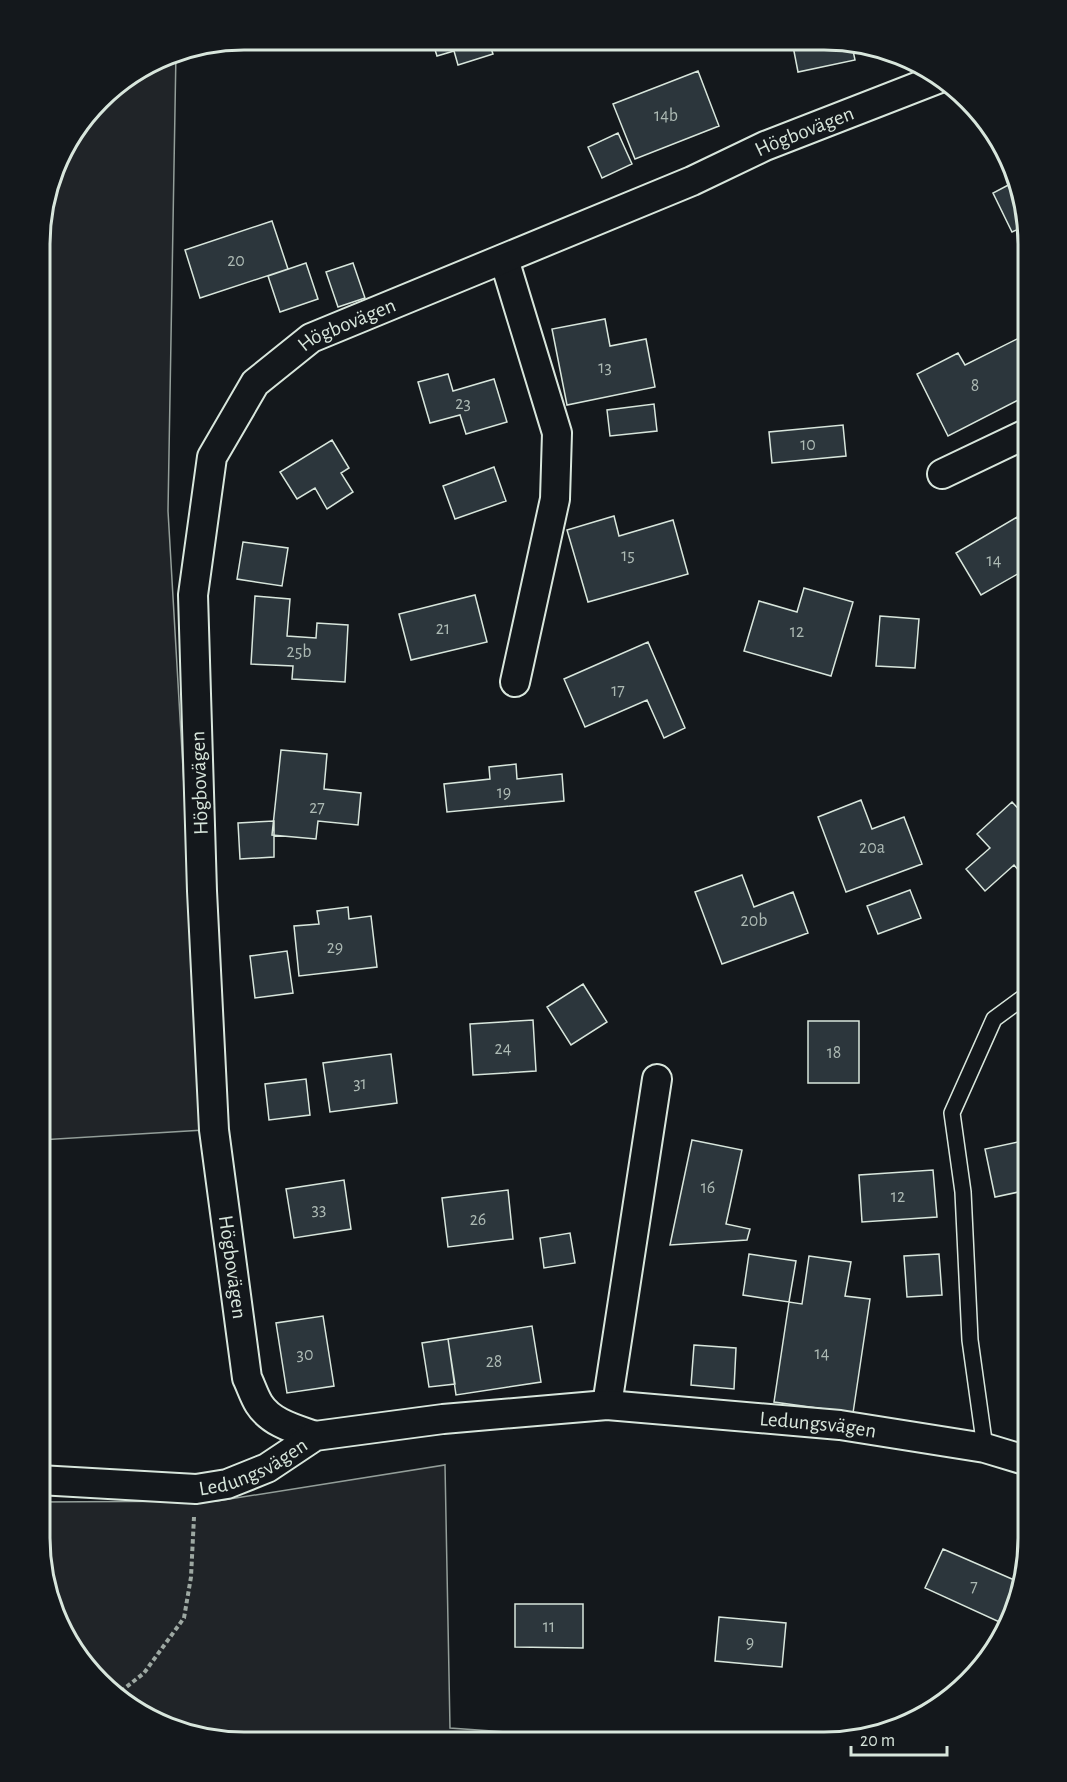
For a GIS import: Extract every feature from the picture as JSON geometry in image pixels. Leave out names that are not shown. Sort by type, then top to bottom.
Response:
[{"type":"street","name":"Högbovägen","points":[[315,1436],[288,1427],[270,1417],[259,1404],[247,1378],[214,1130],[202,891],[193,595],[212,457],[255,383],[311,338],[692,181],[765,146],[930,82]]},
{"type":"street","points":[[504,259],[557,433],[555,499],[515,682]]},
{"type":"street","points":[[942,474],[1018,438]]},
{"type":"street","points":[[607,1405],[657,1079]]},
{"type":"street","name":"Ledungsvägen","points":[[50,1481],[196,1489],[227,1484],[267,1468],[315,1436],[443,1419],[607,1405],[840,1425],[985,1448],[1017,1456]]},
{"type":"lane","points":[[985,1448],[969,1340],[963,1192],[952,1113],[994,1019],[1017,1002]]},
{"type":"path","points":[[123,1690],[144,1673],[184,1618],[191,1577],[196,1489]]},
{"type":"shaded area","points":[[176,62],[168,511],[204,1130],[50,1139],[51,218],[64,169],[75,146],[98,115],[115,98],[146,75]]},
{"type":"shaded area","points":[[445,1465],[450,1728],[508,1732],[218,1731],[169,1718],[146,1707],[125,1692],[106,1676],[90,1657],[75,1636],[64,1613],[51,1564],[50,1502],[217,1501]]},
{"type":"building","points":[[435,50],[492,50],[493,54],[458,65],[454,51],[437,56]]},
{"type":"building","points":[[794,50],[853,52],[855,60],[798,72]]},
{"type":"building","points":[[698,71],[719,126],[635,159],[613,104]]},
{"type":"building","points":[[618,133],[632,164],[602,178],[588,147]]},
{"type":"building","points":[[1008,185],[1014,205],[1017,230],[1012,232],[993,193]]},
{"type":"building","points":[[272,221],[288,269],[200,298],[185,250]]},
{"type":"building","points":[[306,263],[318,299],[280,312],[268,276]]},
{"type":"building","points":[[353,263],[365,298],[338,307],[326,272]]},
{"type":"building","points":[[605,319],[610,346],[646,339],[655,387],[567,405],[552,329]]},
{"type":"building","points":[[1018,339],[1018,400],[948,436],[917,374],[958,353],[965,365]]},
{"type":"building","points":[[448,374],[453,391],[494,379],[507,422],[466,434],[460,415],[430,423],[418,382]]},
{"type":"building","points":[[654,404],[657,431],[610,436],[607,410]]},
{"type":"building","points":[[843,425],[846,456],[772,463],[769,432]]},
{"type":"building","points":[[332,440],[349,468],[341,473],[353,492],[327,509],[315,488],[297,499],[280,472]]},
{"type":"building","points":[[494,467],[506,501],[455,519],[443,486]]},
{"type":"building","points":[[614,516],[619,536],[673,520],[688,574],[588,602],[567,530]]},
{"type":"building","points":[[1018,518],[1018,574],[981,595],[956,553]]},
{"type":"building","points":[[243,542],[288,548],[282,586],[237,579]]},
{"type":"building","points":[[804,588],[853,602],[831,676],[744,651],[759,601],[797,612]]},
{"type":"building","points":[[475,595],[487,642],[411,660],[399,614]]},
{"type":"building","points":[[255,596],[290,599],[287,636],[316,638],[317,623],[348,625],[345,682],[292,679],[293,666],[251,664]]},
{"type":"building","points":[[880,616],[919,619],[915,668],[876,666]]},
{"type":"building","points":[[648,642],[685,728],[664,738],[647,700],[585,727],[564,679]]},
{"type":"building","points":[[281,750],[327,754],[324,789],[361,793],[358,825],[318,821],[316,839],[272,835]]},
{"type":"building","points":[[516,764],[517,779],[562,774],[564,801],[447,812],[444,784],[490,779],[489,767]]},
{"type":"building","points":[[861,800],[872,829],[904,817],[922,864],[846,892],[818,817]]},
{"type":"building","points":[[1012,802],[1018,808],[1018,869],[1014,865],[985,891],[966,869],[990,848],[977,834]]},
{"type":"building","points":[[274,821],[274,857],[240,859],[238,823]]},
{"type":"building","points":[[742,875],[754,907],[793,892],[808,933],[722,964],[695,892]]},
{"type":"building","points":[[910,890],[921,918],[878,934],[867,906]]},
{"type":"building","points":[[348,907],[349,919],[371,916],[377,967],[299,976],[294,926],[319,924],[317,911]]},
{"type":"building","points":[[287,951],[293,993],[255,998],[250,956]]},
{"type":"building","points":[[583,984],[607,1022],[571,1045],[547,1007]]},
{"type":"building","points":[[533,1020],[536,1071],[473,1075],[470,1024]]},
{"type":"building","points":[[808,1021],[859,1021],[859,1083],[808,1083]]},
{"type":"building","points":[[391,1054],[397,1103],[330,1112],[323,1063]]},
{"type":"building","points":[[306,1079],[310,1115],[269,1120],[265,1084]]},
{"type":"building","points":[[692,1140],[742,1150],[726,1224],[750,1229],[747,1240],[670,1245]]},
{"type":"building","points":[[1017,1142],[1017,1192],[995,1197],[985,1149]]},
{"type":"building","points":[[933,1170],[937,1217],[862,1222],[859,1175]]},
{"type":"building","points":[[344,1180],[351,1229],[294,1238],[286,1189]]},
{"type":"building","points":[[508,1190],[513,1239],[448,1247],[442,1198]]},
{"type":"building","points":[[570,1233],[575,1263],[544,1268],[540,1238]]},
{"type":"building","points":[[749,1254],[796,1261],[789,1302],[743,1295]]},
{"type":"building","points":[[939,1254],[942,1295],[907,1297],[904,1256]]},
{"type":"building","points":[[809,1256],[851,1262],[845,1296],[870,1299],[853,1413],[774,1402],[789,1302],[802,1304]]},
{"type":"building","points":[[323,1316],[334,1386],[287,1393],[276,1323]]},
{"type":"building","points":[[532,1326],[541,1382],[456,1395],[448,1339]]},
{"type":"building","points":[[448,1339],[455,1384],[429,1387],[422,1343]]},
{"type":"building","points":[[694,1345],[736,1348],[734,1389],[691,1385]]},
{"type":"building","points":[[943,1549],[1013,1580],[999,1622],[925,1588]]},
{"type":"building","points":[[515,1604],[583,1604],[583,1648],[515,1647]]},
{"type":"building","points":[[719,1617],[786,1623],[782,1667],[715,1661]]}]
